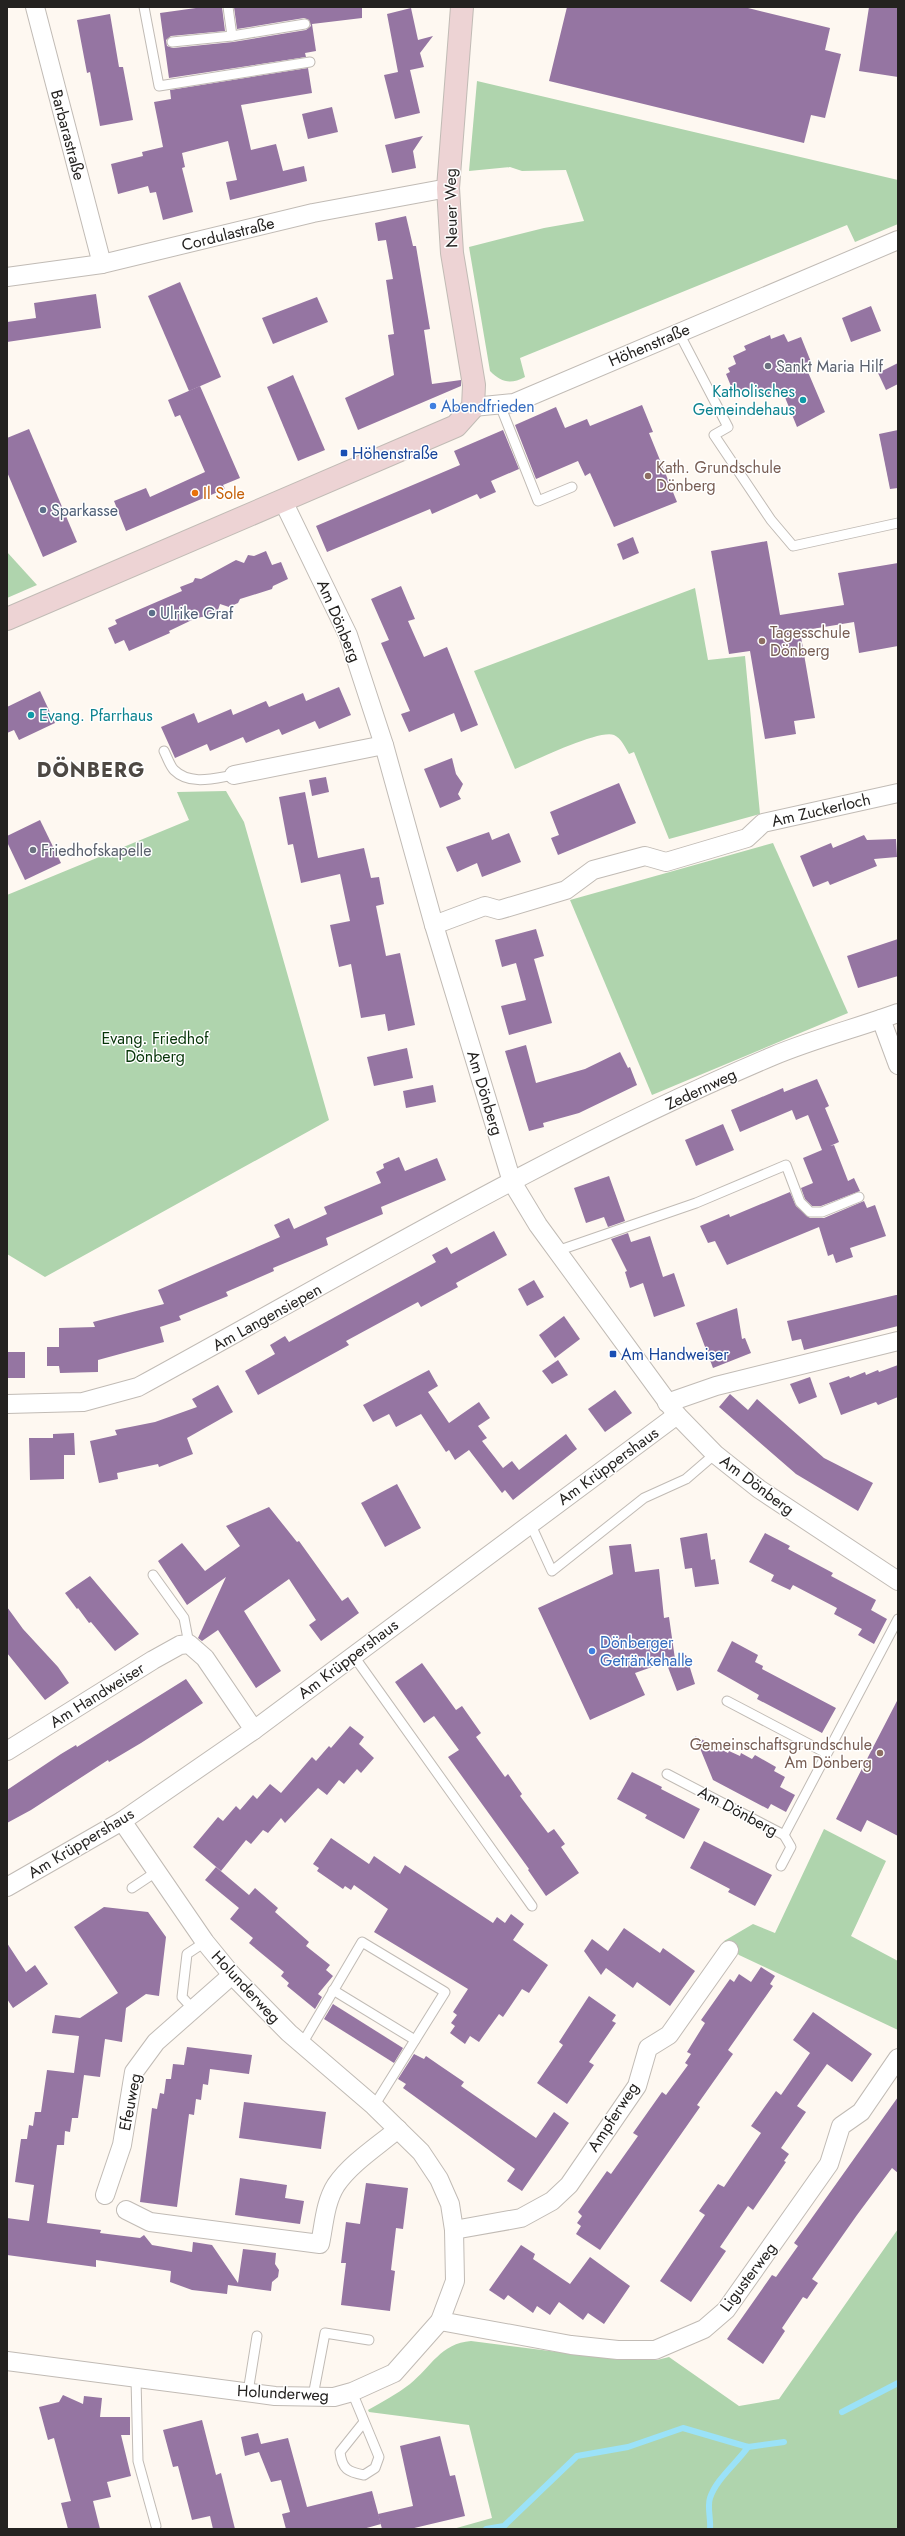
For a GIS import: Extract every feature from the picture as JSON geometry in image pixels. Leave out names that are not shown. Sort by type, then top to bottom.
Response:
[{"type":"street","name":"Barbarastraße","points":[[35,7],[102,264]]},
{"type":"street","name":"Neuer Weg","points":[[462,7],[448,188],[452,252],[474,385],[473,407]]},
{"type":"street","name":"Cordulastraße","points":[[7,277],[102,264],[313,213],[448,188]]},
{"type":"street","name":"Höhenstraße","points":[[473,407],[514,403],[898,240]]},
{"type":"street","points":[[7,619],[456,426],[473,407]]},
{"type":"street","name":"Am Dönberg","points":[[283,501],[348,635],[384,745],[434,925],[512,1182],[538,1225],[672,1409],[715,1454],[759,1489],[898,1581]]},
{"type":"street","points":[[234,775],[384,745]]},
{"type":"street","name":"Am Zuckerloch","points":[[434,925],[485,906],[498,910],[566,890],[593,870],[645,856],[666,862],[747,838],[763,823],[898,793]]},
{"type":"street","name":"Zedernweg","points":[[512,1182],[634,1120],[775,1056],[898,1013]]},
{"type":"street","points":[[881,1019],[898,1065]]},
{"type":"street","name":"Am Langensiepen","points":[[7,1404],[84,1402],[138,1387],[512,1182]]},
{"type":"street","points":[[672,1409],[716,1386],[898,1341]]},
{"type":"street","name":"Am Krüppershaus","points":[[7,1887],[122,1821],[254,1730],[530,1523],[672,1409]]},
{"type":"street","points":[[189,1644],[205,1658],[254,1730]]},
{"type":"street","name":"Am Handweiser","points":[[7,1751],[154,1660],[180,1645],[189,1644]]},
{"type":"street","name":"Holunderweg","points":[[7,2361],[275,2396],[334,2397],[352,2392],[394,2373],[440,2320],[455,2281],[454,2230],[450,2204],[439,2179],[421,2152],[374,2106],[302,2044],[232,1975],[205,1942],[122,1821]]},
{"type":"street","name":"Ampferweg","points":[[454,2230],[520,2218],[552,2201],[569,2184],[637,2086],[648,2048],[669,2035],[729,1950]]},
{"type":"street","name":"Efeuweg","points":[[105,2195],[122,2145],[134,2072],[156,2042],[232,1975]]},
{"type":"street","name":"Ligusterweg","points":[[440,2320],[505,2334],[618,2350],[655,2350],[704,2329],[726,2310],[829,2164],[841,2126],[861,2112],[898,2058]]},
{"type":"street","points":[[126,2210],[150,2222],[320,2244],[327,2206],[336,2185],[350,2168],[398,2129]]},
{"type":"lane","points":[[144,7],[158,86],[310,62]]},
{"type":"lane","points":[[228,7],[232,36]]},
{"type":"lane","points":[[172,42],[232,36],[305,24]]},
{"type":"lane","points":[[679,332],[728,427],[714,435],[770,520],[793,546],[898,523]]},
{"type":"lane","points":[[500,405],[538,501],[572,487]]},
{"type":"lane","points":[[164,751],[173,770],[187,779],[204,780],[234,775]]},
{"type":"lane","points":[[557,1251],[696,1203],[786,1165],[800,1202],[810,1212],[822,1212],[859,1197]]},
{"type":"lane","points":[[530,1523],[552,1571],[644,1498],[686,1479],[715,1454]]},
{"type":"lane","points":[[153,1575],[184,1618],[189,1644]]},
{"type":"lane","name":"Am Dönberg","points":[[667,1774],[784,1835],[826,1753],[898,1620]]},
{"type":"lane","points":[[353,1655],[532,1906]]},
{"type":"lane","points":[[727,1701],[826,1753]]},
{"type":"lane","points":[[781,1866],[791,1847],[784,1835]]},
{"type":"lane","points":[[132,1888],[156,1872]]},
{"type":"lane","points":[[193,2010],[182,1997],[187,1954],[205,1942]]},
{"type":"lane","points":[[302,2044],[362,1942],[445,1992],[374,2106]]},
{"type":"lane","points":[[333,1990],[416,2040]]},
{"type":"lane","points":[[313,2396],[324,2333],[369,2340]]},
{"type":"lane","points":[[248,2392],[257,2336]]},
{"type":"lane","points":[[136,2379],[138,2461],[156,2526]]},
{"type":"lane","points":[[352,2392],[379,2456],[375,2468],[364,2475],[349,2472],[342,2465],[340,2452],[364,2422]]},
{"type":"green space","points":[[477,81],[898,180],[898,224],[855,242],[847,225],[520,358],[525,377],[510,382],[502,380],[490,371],[469,247],[544,228],[584,221],[566,170],[522,171],[510,167],[469,171]]},
{"type":"green space","points":[[7,552],[37,585],[7,598]]},
{"type":"green space","points":[[695,588],[708,660],[745,656],[760,814],[669,839],[634,752],[629,754],[621,740],[614,735],[606,734],[581,741],[515,769],[474,671]]},
{"type":"green space","name":"Evang. Friedhof Dönberg","points":[[226,791],[244,822],[329,1120],[45,1277],[7,1254],[7,895],[189,820],[177,792]]},
{"type":"green space","points":[[773,843],[848,1013],[652,1095],[570,900]]},
{"type":"green space","points":[[824,1829],[886,1861],[851,1936],[898,1961],[898,2030],[739,1955],[724,1941],[753,1924],[775,1933]]},
{"type":"green space","points":[[898,2229],[898,2529],[453,2529],[492,2518],[469,2425],[369,2412],[368,2410],[395,2395],[410,2384],[444,2351],[452,2346],[471,2341],[622,2360],[657,2360],[669,2357],[739,2406],[779,2399]]},
{"type":"building","points":[[203,7],[222,7],[225,31],[171,36],[166,40],[167,46],[173,48],[233,42],[306,30],[311,26],[309,20],[304,18],[237,29],[234,7],[362,7],[362,18],[312,24],[316,51],[305,53],[306,57],[169,78],[160,13]]},
{"type":"building","points":[[567,7],[744,7],[830,28],[825,50],[841,54],[825,118],[811,115],[804,143],[549,81]]},
{"type":"building","points":[[869,7],[898,7],[898,77],[859,71]]},
{"type":"building","points":[[411,8],[418,40],[433,36],[420,53],[424,67],[410,70],[420,113],[395,119],[384,75],[398,72],[387,14]]},
{"type":"building","points":[[110,14],[119,67],[123,67],[133,120],[100,126],[90,72],[87,73],[77,20]]},
{"type":"building","points":[[308,68],[312,93],[241,105],[251,150],[276,144],[283,171],[304,166],[307,181],[230,200],[226,182],[237,180],[228,141],[182,153],[185,167],[182,168],[193,212],[163,220],[156,192],[150,193],[148,186],[118,194],[111,164],[143,156],[142,152],[163,147],[154,102],[171,99],[170,90]]},
{"type":"building","points":[[332,107],[338,132],[308,139],[302,114]]},
{"type":"building","points":[[423,136],[413,151],[416,168],[392,173],[385,145]]},
{"type":"building","points":[[406,216],[413,246],[416,246],[430,329],[424,330],[432,384],[461,380],[461,386],[358,430],[345,398],[394,375],[388,335],[394,334],[386,280],[393,279],[386,240],[378,241],[375,223]]},
{"type":"building","points":[[180,282],[221,377],[189,391],[148,296]]},
{"type":"building","points":[[96,294],[101,328],[7,342],[7,322],[36,318],[34,303]]},
{"type":"building","points":[[317,297],[328,322],[273,344],[262,318]]},
{"type":"building","points":[[871,306],[881,331],[851,342],[842,318]]},
{"type":"building","name":"Sankt Maria Hilf","points":[[784,334],[788,342],[801,337],[811,362],[805,365],[825,412],[797,427],[782,390],[766,397],[764,393],[751,398],[748,390],[739,393],[737,389],[733,391],[726,374],[730,372],[728,368],[736,364],[733,356],[746,350],[744,346],[770,335],[771,339]]},
{"type":"building","points":[[898,363],[898,384],[886,390],[878,373]]},
{"type":"building","points":[[293,375],[325,450],[298,461],[267,387]]},
{"type":"building","points":[[200,386],[240,478],[223,485],[225,489],[126,531],[114,501],[146,488],[150,497],[205,472],[180,415],[175,417],[168,400]]},
{"type":"building","points":[[642,405],[653,432],[649,433],[677,502],[614,527],[590,473],[585,476],[578,461],[536,479],[515,425],[556,407],[565,428],[587,419],[590,426]]},
{"type":"building","name":"Sparkasse","points":[[29,429],[77,542],[43,557],[7,472],[7,438]]},
{"type":"building","points":[[503,430],[519,469],[491,481],[496,492],[480,499],[477,494],[432,514],[430,509],[327,552],[316,526],[460,465],[454,451]]},
{"type":"building","points":[[898,430],[898,488],[890,489],[879,434]]},
{"type":"building","points":[[633,537],[639,553],[623,560],[617,544]]},
{"type":"building","name":"Tagesschule Dönberg","points":[[767,541],[780,615],[844,605],[838,573],[898,563],[898,646],[859,653],[854,622],[800,631],[815,718],[794,721],[796,734],[765,739],[750,651],[729,654],[711,551]]},
{"type":"building","points":[[266,551],[272,565],[281,562],[288,579],[273,586],[272,589],[240,599],[238,603],[229,607],[220,604],[217,613],[194,619],[169,631],[170,633],[129,651],[124,640],[115,644],[108,628],[117,624],[115,620],[182,591],[180,587],[193,582],[195,578],[201,579],[236,560],[244,563],[248,555],[254,556]]},
{"type":"building","points":[[401,586],[415,619],[408,621],[424,657],[447,647],[478,725],[461,732],[454,713],[409,732],[401,714],[410,711],[381,643],[389,640],[371,599]]},
{"type":"building","points":[[339,687],[351,715],[319,729],[315,721],[282,735],[279,729],[246,743],[243,737],[210,751],[207,744],[175,758],[161,727],[194,713],[198,723],[231,709],[233,715],[266,701],[269,707],[303,693],[306,701]]},
{"type":"building","name":"Evang. Pfarrhaus","points":[[40,691],[55,723],[19,740],[14,730],[7,733],[7,707]]},
{"type":"building","points":[[452,758],[456,774],[463,784],[458,794],[461,799],[440,808],[424,769]]},
{"type":"building","points":[[326,777],[329,792],[312,796],[309,780]]},
{"type":"building","points":[[619,783],[636,823],[558,855],[551,838],[559,835],[550,812]]},
{"type":"building","points":[[305,792],[318,858],[364,848],[371,878],[379,877],[384,904],[376,906],[386,956],[400,953],[415,1025],[388,1031],[385,1014],[361,1018],[351,964],[339,967],[330,925],[350,921],[340,874],[301,883],[293,844],[288,845],[279,797]]},
{"type":"building","name":"Friedhofskapelle","points":[[40,820],[61,863],[25,880],[7,842],[7,836]]},
{"type":"building","points":[[489,832],[492,840],[509,833],[521,862],[482,877],[477,863],[457,872],[446,847]]},
{"type":"building","points":[[864,835],[867,840],[896,839],[897,857],[874,859],[877,866],[830,885],[828,881],[813,887],[800,856],[831,843],[833,848]]},
{"type":"building","points":[[536,929],[544,956],[534,959],[552,1023],[509,1035],[501,1006],[526,1000],[516,963],[502,967],[495,940]]},
{"type":"building","points":[[898,939],[898,976],[858,988],[847,956]]},
{"type":"building","points":[[526,1045],[536,1083],[585,1069],[620,1052],[628,1068],[630,1067],[637,1085],[579,1113],[543,1123],[544,1127],[529,1131],[505,1051]]},
{"type":"building","points":[[407,1048],[413,1078],[374,1086],[367,1057]]},
{"type":"building","points":[[817,1079],[829,1106],[825,1108],[839,1142],[830,1146],[834,1145],[848,1181],[854,1178],[860,1191],[821,1206],[812,1206],[805,1199],[801,1188],[813,1183],[803,1158],[822,1150],[808,1115],[796,1120],[792,1110],[740,1132],[731,1110],[783,1088],[784,1092]]},
{"type":"building","points":[[433,1085],[436,1102],[406,1108],[403,1091]]},
{"type":"building","points":[[723,1124],[734,1150],[696,1166],[685,1140]]},
{"type":"building","points":[[399,1157],[405,1171],[437,1158],[446,1180],[381,1207],[383,1214],[326,1238],[328,1245],[273,1268],[274,1271],[226,1292],[228,1296],[179,1316],[181,1320],[160,1327],[164,1342],[98,1360],[98,1372],[60,1373],[59,1366],[47,1366],[47,1347],[59,1347],[59,1328],[95,1327],[93,1322],[164,1304],[158,1290],[280,1237],[274,1225],[289,1218],[294,1229],[327,1214],[324,1207],[381,1183],[376,1172],[384,1168],[383,1164]]},
{"type":"building","points":[[609,1176],[625,1221],[608,1227],[604,1217],[586,1223],[574,1188]]},
{"type":"building","points":[[790,1192],[796,1206],[810,1218],[824,1218],[864,1201],[867,1208],[875,1205],[886,1236],[850,1248],[853,1257],[836,1263],[833,1254],[828,1256],[819,1227],[727,1265],[715,1241],[708,1243],[700,1226],[729,1214],[730,1217]]},
{"type":"building","points":[[494,1231],[507,1255],[456,1283],[458,1287],[421,1307],[418,1302],[346,1341],[349,1345],[258,1395],[245,1371],[275,1354],[270,1345],[285,1336],[289,1342],[436,1262],[432,1255],[447,1247],[451,1254]]},
{"type":"building","points":[[628,1233],[631,1242],[650,1236],[663,1277],[674,1273],[685,1306],[654,1317],[643,1283],[630,1288],[625,1272],[627,1271],[611,1239]]},
{"type":"building","points":[[534,1280],[544,1297],[527,1306],[518,1289]]},
{"type":"building","points":[[898,1295],[898,1326],[804,1350],[801,1339],[792,1341],[787,1321]]},
{"type":"building","points":[[737,1308],[742,1339],[745,1338],[751,1353],[713,1368],[696,1323]]},
{"type":"building","points":[[564,1316],[580,1339],[555,1358],[539,1335]]},
{"type":"building","points":[[7,1352],[25,1352],[25,1378],[7,1378]]},
{"type":"building","points":[[558,1360],[568,1375],[552,1384],[542,1371]]},
{"type":"building","points":[[898,1365],[898,1397],[878,1405],[876,1402],[841,1415],[829,1383],[849,1376],[850,1378],[865,1372],[866,1375],[878,1370],[879,1372]]},
{"type":"building","points":[[429,1370],[438,1386],[428,1392],[449,1423],[479,1402],[490,1418],[478,1426],[487,1438],[482,1441],[503,1468],[512,1461],[519,1470],[566,1434],[577,1449],[513,1500],[505,1490],[502,1493],[469,1450],[455,1460],[449,1450],[446,1452],[421,1414],[396,1427],[389,1414],[373,1422],[363,1405]]},
{"type":"building","points":[[810,1377],[817,1397],[799,1404],[790,1384]]},
{"type":"building","points":[[218,1385],[233,1412],[187,1438],[193,1454],[159,1467],[158,1464],[117,1473],[118,1479],[99,1483],[90,1441],[117,1435],[115,1430],[155,1422],[197,1407],[192,1399]]},
{"type":"building","points":[[615,1390],[632,1413],[605,1432],[588,1409]]},
{"type":"building","points":[[730,1394],[748,1410],[757,1399],[824,1458],[873,1483],[858,1511],[796,1474],[719,1407]]},
{"type":"building","points":[[74,1433],[75,1455],[64,1455],[64,1479],[30,1480],[29,1438],[53,1438],[53,1434]]},
{"type":"building","points":[[397,1484],[421,1528],[385,1547],[361,1503]]},
{"type":"building","points":[[269,1507],[297,1542],[299,1541],[342,1601],[348,1597],[359,1613],[321,1641],[309,1625],[316,1620],[289,1579],[244,1611],[281,1671],[256,1688],[218,1630],[202,1641],[198,1638],[226,1577],[187,1605],[158,1561],[182,1543],[205,1571],[240,1546],[226,1526]]},
{"type":"building","points":[[707,1533],[711,1560],[715,1559],[719,1584],[695,1587],[692,1568],[685,1569],[680,1538]]},
{"type":"building","points":[[765,1533],[790,1546],[788,1549],[833,1573],[831,1576],[876,1600],[871,1610],[887,1619],[874,1644],[858,1635],[862,1629],[834,1614],[837,1608],[793,1585],[790,1590],[771,1581],[774,1575],[749,1562]]},
{"type":"building","points":[[631,1544],[635,1572],[659,1569],[664,1618],[669,1617],[675,1659],[686,1655],[695,1684],[677,1691],[666,1662],[635,1673],[645,1695],[590,1720],[538,1608],[613,1574],[609,1546]]},
{"type":"building","points":[[90,1576],[139,1634],[115,1651],[91,1622],[89,1623],[65,1593]]},
{"type":"building","points":[[7,1607],[23,1629],[58,1667],[69,1683],[45,1700],[7,1653]]},
{"type":"building","points":[[732,1641],[758,1655],[755,1662],[763,1666],[762,1669],[836,1708],[822,1733],[757,1699],[759,1695],[717,1671]]},
{"type":"building","points":[[422,1663],[456,1710],[462,1706],[481,1733],[476,1737],[505,1777],[508,1774],[522,1794],[520,1796],[548,1833],[554,1829],[565,1844],[561,1847],[579,1873],[546,1896],[528,1870],[529,1869],[448,1757],[459,1750],[434,1716],[424,1723],[395,1682]]},
{"type":"building","points":[[186,1679],[203,1703],[141,1743],[109,1762],[108,1760],[31,1810],[7,1823],[7,1790],[61,1754],[76,1745],[77,1747]]},
{"type":"building","points":[[898,1699],[898,1836],[867,1820],[861,1832],[836,1819]]},
{"type":"building","points":[[350,1726],[364,1737],[359,1744],[374,1758],[361,1773],[357,1769],[344,1784],[339,1780],[327,1795],[318,1788],[285,1823],[281,1818],[268,1833],[263,1830],[251,1844],[246,1840],[221,1871],[193,1847],[218,1817],[223,1821],[236,1806],[240,1810],[253,1795],[257,1799],[270,1784],[281,1793],[312,1757],[316,1761],[329,1746],[331,1748]]},
{"type":"building","points":[[695,1736],[728,1753],[729,1751],[740,1756],[741,1753],[752,1759],[755,1755],[776,1767],[774,1771],[785,1777],[780,1787],[795,1795],[786,1812],[771,1804],[768,1809],[713,1780]]},
{"type":"building","points":[[632,1772],[700,1809],[684,1839],[645,1818],[647,1815],[617,1799]]},
{"type":"building","points":[[331,1838],[369,1864],[374,1856],[400,1874],[405,1865],[493,1923],[497,1917],[505,1923],[511,1914],[524,1924],[513,1940],[548,1965],[529,1993],[522,1989],[503,2017],[499,2014],[479,2042],[470,2036],[465,2044],[450,2033],[455,2026],[451,2023],[457,2015],[453,2012],[468,1989],[374,1932],[388,1909],[354,1885],[351,1890],[345,1886],[343,1889],[317,1871],[319,1868],[313,1864]]},
{"type":"building","points":[[704,1841],[772,1875],[755,1906],[728,1892],[730,1889],[690,1868]]},
{"type":"building","points":[[216,1867],[249,1895],[255,1888],[278,1908],[275,1912],[309,1942],[306,1946],[330,1965],[326,1970],[333,1976],[318,1994],[322,1997],[315,2009],[287,1986],[289,1983],[281,1976],[284,1972],[249,1943],[253,1938],[230,1919],[239,1908],[205,1880]]},
{"type":"building","points":[[104,1907],[148,1912],[166,1937],[159,1996],[146,1994],[126,2008],[122,2042],[105,2039],[100,2077],[84,2075],[78,2118],[72,2118],[70,2132],[65,2131],[64,2145],[57,2145],[47,2223],[101,2230],[100,2233],[140,2238],[144,2235],[152,2245],[192,2252],[193,2242],[212,2245],[238,2283],[243,2249],[276,2253],[275,2264],[279,2270],[278,2277],[272,2282],[271,2291],[228,2285],[227,2294],[192,2290],[170,2282],[171,2271],[96,2260],[96,2267],[7,2255],[7,2218],[29,2221],[34,2185],[15,2182],[21,2139],[27,2139],[29,2125],[33,2126],[35,2112],[41,2112],[47,2070],[74,2073],[79,2036],[52,2033],[55,2015],[80,2018],[118,1993],[74,1927]]},
{"type":"building","points":[[624,1928],[660,1953],[663,1948],[695,1971],[670,2006],[637,1982],[633,1988],[606,1968],[601,1975],[584,1951],[592,1939],[608,1951]]},
{"type":"building","points":[[7,1943],[26,1972],[35,1965],[48,1984],[13,2008],[7,1999]]},
{"type":"building","points":[[761,1967],[775,1976],[770,1984],[773,1986],[728,2050],[733,2054],[697,2105],[700,2107],[600,2250],[576,2234],[581,2226],[577,2223],[582,2216],[578,2212],[607,2171],[611,2174],[638,2136],[633,2133],[662,2092],[666,2095],[688,2065],[685,2063],[691,2054],[687,2052],[705,2023],[701,2020],[730,1979],[734,1982],[739,1974],[751,1982]]},
{"type":"building","points":[[589,1996],[616,2015],[612,2021],[616,2023],[589,2062],[594,2065],[567,2104],[537,2083],[563,2045],[559,2042]]},
{"type":"building","points":[[333,2004],[403,2048],[394,2063],[324,2019]]},
{"type":"building","points":[[813,2012],[872,2054],[852,2082],[827,2064],[797,2106],[806,2112],[781,2148],[789,2154],[784,2161],[786,2162],[753,2210],[748,2206],[720,2247],[726,2251],[691,2302],[660,2281],[705,2215],[699,2211],[718,2184],[724,2187],[761,2133],[751,2126],[776,2091],[781,2095],[810,2053],[793,2040]]},
{"type":"building","points":[[187,2047],[252,2055],[249,2074],[210,2069],[208,2085],[203,2084],[201,2100],[196,2099],[194,2115],[189,2114],[177,2207],[140,2202],[152,2108],[157,2109],[160,2093],[164,2094],[166,2079],[171,2079],[173,2064],[184,2065]]},
{"type":"building","points":[[414,2054],[424,2059],[426,2056],[464,2082],[461,2086],[536,2138],[554,2112],[569,2123],[522,2191],[507,2181],[515,2169],[403,2088],[406,2084],[398,2079]]},
{"type":"building","points":[[898,2097],[898,2173],[892,2168],[857,2215],[812,2279],[818,2283],[807,2299],[803,2297],[782,2328],[785,2331],[763,2364],[727,2339],[772,2275],[776,2277],[798,2246],[794,2243]]},
{"type":"building","points":[[244,2102],[326,2112],[321,2149],[239,2138]]},
{"type":"building","points":[[240,2178],[287,2185],[285,2198],[304,2201],[300,2224],[235,2215]]},
{"type":"building","points":[[366,2183],[408,2188],[403,2229],[396,2228],[391,2270],[395,2271],[390,2311],[341,2305],[346,2263],[341,2263],[346,2222],[360,2224]]},
{"type":"building","points":[[521,2245],[535,2254],[533,2259],[570,2284],[590,2257],[630,2286],[604,2324],[588,2313],[583,2320],[559,2302],[550,2315],[537,2306],[533,2313],[508,2295],[504,2300],[489,2290]]},
{"type":"building","points":[[63,2395],[83,2404],[84,2396],[102,2398],[100,2417],[130,2417],[130,2435],[121,2435],[131,2476],[107,2482],[111,2497],[93,2501],[100,2529],[68,2529],[61,2503],[71,2501],[54,2438],[48,2440],[39,2407],[59,2402]]},
{"type":"building","points":[[202,2420],[216,2475],[221,2473],[235,2529],[213,2529],[210,2516],[192,2520],[178,2466],[173,2467],[163,2430]]},
{"type":"building","points":[[258,2433],[261,2444],[288,2438],[307,2507],[372,2491],[381,2524],[363,2529],[286,2529],[282,2514],[290,2512],[281,2480],[271,2482],[259,2452],[245,2456],[241,2437]]},
{"type":"building","points":[[440,2436],[450,2476],[455,2475],[465,2516],[410,2529],[382,2529],[378,2514],[413,2506],[400,2446]]},
{"type":"waterway","points":[[842,2412],[898,2383]]},
{"type":"waterway","points":[[486,2529],[504,2526],[577,2456],[628,2447],[683,2428],[748,2447],[784,2442]]},
{"type":"waterway","points":[[710,2529],[709,2505],[713,2491],[717,2484],[748,2447]]},
{"type":"place","name":"Sankt Maria Hilf","points":[[768,366]]},
{"type":"place","name":"Katholisches Gemeindehaus","points":[[803,400]]},
{"type":"place","name":"Abendfrieden","points":[[433,406]]},
{"type":"place","name":"Höhenstraße","points":[[344,453]]},
{"type":"place","name":"Kath. Grundschule Dönberg","points":[[648,476]]},
{"type":"place","name":"Il Sole","points":[[195,493]]},
{"type":"place","name":"Sparkasse","points":[[43,510]]},
{"type":"place","name":"Ulrike Graf","points":[[152,613]]},
{"type":"place","name":"Tagesschule Dönberg","points":[[762,641]]},
{"type":"place","name":"Evang. Pfarrhaus","points":[[31,715]]},
{"type":"place","name":"Friedhofskapelle","points":[[33,850]]},
{"type":"place","name":"Am Handweiser","points":[[613,1354]]},
{"type":"place","name":"Dönberger Getränkehalle","points":[[592,1651]]},
{"type":"place","name":"Gemeinschaftsgrundschule Am Dönberg","points":[[880,1753]]},
{"type":"district","name":"DÖNBERG","points":[[91,770]]}]
